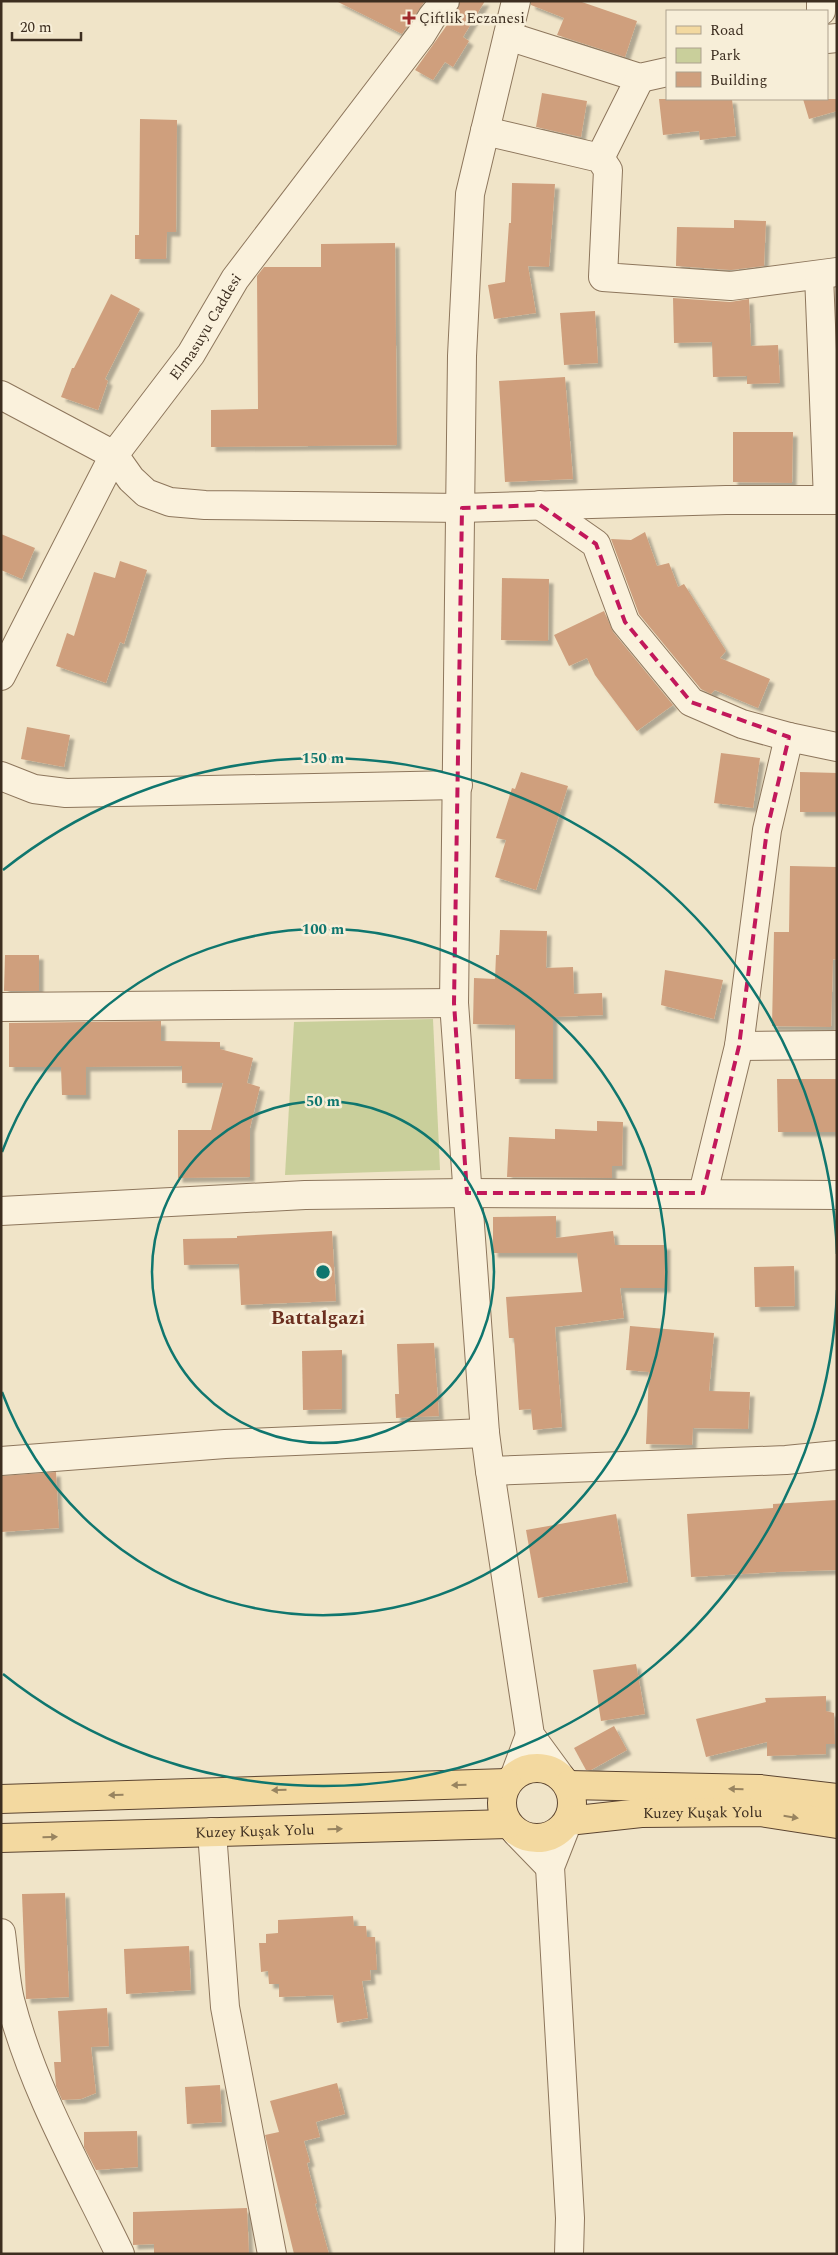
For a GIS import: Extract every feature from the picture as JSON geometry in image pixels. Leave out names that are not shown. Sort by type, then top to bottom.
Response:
[{"type":"main road","points":[[1,1799],[511,1779],[525,1770],[537,1768],[549,1770],[564,1781],[572,1797],[572,1809],[568,1821],[560,1830],[549,1836],[537,1838],[526,1837],[512,1828],[501,1804],[511,1779]]},
{"type":"main road","name":"Kuzey Kuşak Yolu","points":[[564,1781],[760,1789],[837,1798]]},
{"type":"main road","name":"Kuzey Kuşak Yolu","points":[[568,1821],[641,1813],[760,1812],[837,1824]]},
{"type":"main road","name":"Kuzey Kuşak Yolu","points":[[1,1838],[212,1832],[512,1828]]},
{"type":"street","name":"Elmasuyu Caddesi","points":[[1,676],[114,455],[191,354],[235,279],[446,1]]},
{"type":"street","points":[[516,1],[470,194],[462,356],[462,508],[454,1003],[485,1433],[490,1471],[530,1735],[564,1781]]},
{"type":"street","points":[[508,36],[640,78],[666,72]]},
{"type":"street","points":[[600,158],[640,78]]},
{"type":"street","points":[[1,395],[114,455],[132,479],[146,492],[170,502],[205,505],[462,508],[726,500],[833,500],[828,274],[731,286],[603,277],[608,170],[600,158],[485,131]]},
{"type":"street","points":[[540,505],[596,544],[625,622],[691,702],[742,724],[788,737],[837,747]]},
{"type":"street","points":[[703,1193],[739,1046],[767,830],[788,737]]},
{"type":"street","points":[[1,776],[34,789],[66,792],[458,785]]},
{"type":"street","points":[[1,1007],[454,1003]]},
{"type":"street","points":[[739,1046],[837,1045]]},
{"type":"street","points":[[1,1212],[304,1195],[467,1192],[837,1195]]},
{"type":"street","points":[[1,1461],[225,1444],[485,1433]]},
{"type":"street","points":[[490,1471],[786,1460],[837,1455]]},
{"type":"street","points":[[511,1779],[530,1735]]},
{"type":"street","points":[[550,1867],[568,1840],[599,1817]]},
{"type":"street","points":[[568,1821],[550,1867],[570,2218],[569,2254]]},
{"type":"street","points":[[512,1828],[550,1867]]},
{"type":"street","points":[[212,1832],[225,2007],[272,2254]]},
{"type":"street","points":[[1,1933],[10,1998],[22,2042],[45,2102],[120,2254]]},
{"type":"highlighted area","points":[[540,505],[596,544],[625,622],[691,702],[789,737],[767,830],[739,1046],[703,1193],[467,1193],[454,1003],[462,508]]},
{"type":"green space","points":[[433,1019],[440,1170],[285,1175],[294,1022]]},
{"type":"building","points":[[336,1],[425,1],[402,34]]},
{"type":"building","points":[[460,1],[485,1],[463,37],[469,41],[453,67],[445,62],[433,80],[415,70],[457,11]]},
{"type":"building","points":[[531,1],[579,1],[637,21],[625,57],[557,35],[564,18],[531,5]]},
{"type":"building","points":[[542,93],[587,101],[581,137],[536,127]]},
{"type":"building","points":[[659,99],[732,100],[736,136],[700,140],[699,131],[663,135]]},
{"type":"building","points":[[837,99],[837,111],[809,119],[803,100]]},
{"type":"building","points":[[140,119],[177,120],[176,232],[167,232],[166,259],[135,259],[135,235],[139,235]]},
{"type":"building","points":[[512,183],[555,184],[549,267],[528,266],[536,313],[494,319],[488,285],[505,282],[509,223],[511,223]]},
{"type":"building","points":[[734,220],[766,221],[764,266],[731,270],[676,266],[677,227],[734,228]]},
{"type":"building","points":[[395,243],[397,445],[211,447],[211,410],[258,409],[257,276],[264,267],[321,267],[321,244]]},
{"type":"building","points":[[111,294],[140,309],[105,379],[108,381],[98,410],[61,397],[72,368],[74,368]]},
{"type":"building","points":[[673,298],[730,302],[749,299],[751,346],[778,345],[780,383],[747,384],[747,376],[713,377],[712,342],[674,343]]},
{"type":"building","points":[[595,311],[598,363],[564,365],[560,313]]},
{"type":"building","points":[[565,377],[573,479],[505,482],[499,381]]},
{"type":"building","points":[[733,432],[793,432],[792,483],[733,482]]},
{"type":"building","points":[[645,532],[657,566],[669,563],[678,587],[684,584],[726,651],[720,658],[770,679],[758,708],[715,690],[711,694],[701,689],[639,614],[611,539],[631,540]]},
{"type":"building","points":[[1,534],[35,548],[22,579],[1,570]]},
{"type":"building","points":[[120,561],[147,570],[124,644],[120,642],[106,683],[56,666],[67,633],[74,636],[94,572],[115,578]]},
{"type":"building","points":[[502,578],[549,579],[548,641],[501,640]]},
{"type":"building","points":[[604,611],[613,632],[673,705],[637,731],[595,675],[587,658],[569,666],[554,635]]},
{"type":"building","points":[[27,727],[70,735],[64,767],[21,759]]},
{"type":"building","points":[[721,753],[760,758],[753,808],[714,803]]},
{"type":"building","points":[[521,772],[568,786],[536,890],[495,877],[506,840],[496,838],[512,788],[515,789]]},
{"type":"building","points":[[800,772],[837,773],[837,812],[800,812]]},
{"type":"building","points":[[790,866],[837,867],[837,960],[833,959],[831,1027],[772,1026],[774,932],[789,932]]},
{"type":"building","points":[[500,930],[547,931],[546,968],[573,967],[574,994],[602,993],[603,1015],[553,1017],[553,1079],[515,1079],[515,1025],[473,1024],[474,978],[495,979],[496,955],[499,955]]},
{"type":"building","points":[[5,955],[39,955],[39,991],[4,991]]},
{"type":"building","points":[[665,970],[723,980],[714,1019],[661,1005]]},
{"type":"building","points":[[161,1021],[161,1041],[220,1042],[220,1049],[253,1058],[247,1083],[260,1087],[250,1128],[250,1177],[178,1178],[178,1130],[211,1130],[223,1083],[182,1083],[182,1066],[86,1067],[86,1095],[62,1095],[61,1067],[9,1067],[9,1023]]},
{"type":"building","points":[[777,1079],[837,1079],[837,1132],[778,1132]]},
{"type":"building","points":[[597,1121],[623,1122],[622,1166],[612,1166],[612,1178],[507,1177],[509,1137],[555,1139],[555,1129],[597,1131]]},
{"type":"building","points":[[556,1216],[556,1238],[613,1231],[615,1245],[666,1245],[666,1288],[620,1288],[624,1318],[555,1327],[562,1427],[533,1430],[531,1409],[519,1410],[514,1338],[509,1338],[506,1297],[582,1292],[577,1253],[493,1253],[493,1217]]},
{"type":"building","points":[[332,1231],[336,1301],[241,1305],[239,1264],[184,1265],[183,1239],[237,1238],[237,1236]]},
{"type":"building","points":[[794,1266],[795,1306],[755,1307],[754,1267]]},
{"type":"building","points":[[630,1326],[714,1333],[709,1391],[750,1392],[748,1429],[693,1428],[692,1445],[646,1444],[649,1372],[626,1370]]},
{"type":"building","points":[[434,1343],[439,1416],[396,1418],[395,1394],[399,1394],[397,1344]]},
{"type":"building","points":[[342,1350],[342,1409],[303,1410],[302,1351]]},
{"type":"building","points":[[56,1472],[59,1528],[1,1532],[1,1476]]},
{"type":"building","points":[[837,1500],[837,1570],[691,1577],[687,1514],[773,1508],[773,1504]]},
{"type":"building","points":[[616,1514],[628,1582],[538,1598],[526,1530]]},
{"type":"building","points":[[636,1664],[645,1714],[601,1721],[593,1670]]},
{"type":"building","points":[[826,1696],[826,1711],[834,1713],[835,1744],[826,1744],[826,1754],[767,1756],[767,1742],[706,1757],[696,1719],[766,1702],[765,1698]]},
{"type":"building","points":[[614,1726],[627,1750],[591,1770],[586,1770],[574,1748]]},
{"type":"building","points":[[65,1893],[69,1997],[26,1999],[22,1894]]},
{"type":"building","points":[[353,1916],[354,1926],[366,1926],[367,1937],[375,1937],[377,1970],[370,1970],[371,1980],[362,1981],[368,2018],[337,2023],[333,1995],[279,1997],[279,1984],[269,1984],[268,1971],[261,1972],[259,1943],[266,1943],[266,1934],[278,1933],[278,1920]]},
{"type":"building","points":[[189,1946],[191,1990],[126,1994],[124,1949]]},
{"type":"building","points":[[107,2008],[109,2046],[91,2047],[96,2093],[81,2099],[62,2100],[56,2086],[54,2062],[61,2062],[58,2011]]},
{"type":"building","points":[[337,2083],[345,2114],[316,2122],[320,2137],[304,2141],[310,2162],[307,2163],[317,2203],[315,2204],[329,2254],[294,2254],[265,2135],[279,2132],[270,2101]]},
{"type":"building","points":[[220,2085],[222,2122],[187,2124],[185,2087]]},
{"type":"building","points":[[137,2131],[138,2167],[96,2170],[84,2147],[84,2132]]},
{"type":"building","points":[[247,2208],[249,2254],[154,2254],[154,2244],[133,2245],[133,2212]]},
{"type":"place","name":"Çiftlik Eczanesi","points":[[409,18]]},
{"type":"district","name":"Battalgazi","points":[[318,1317]]}]
